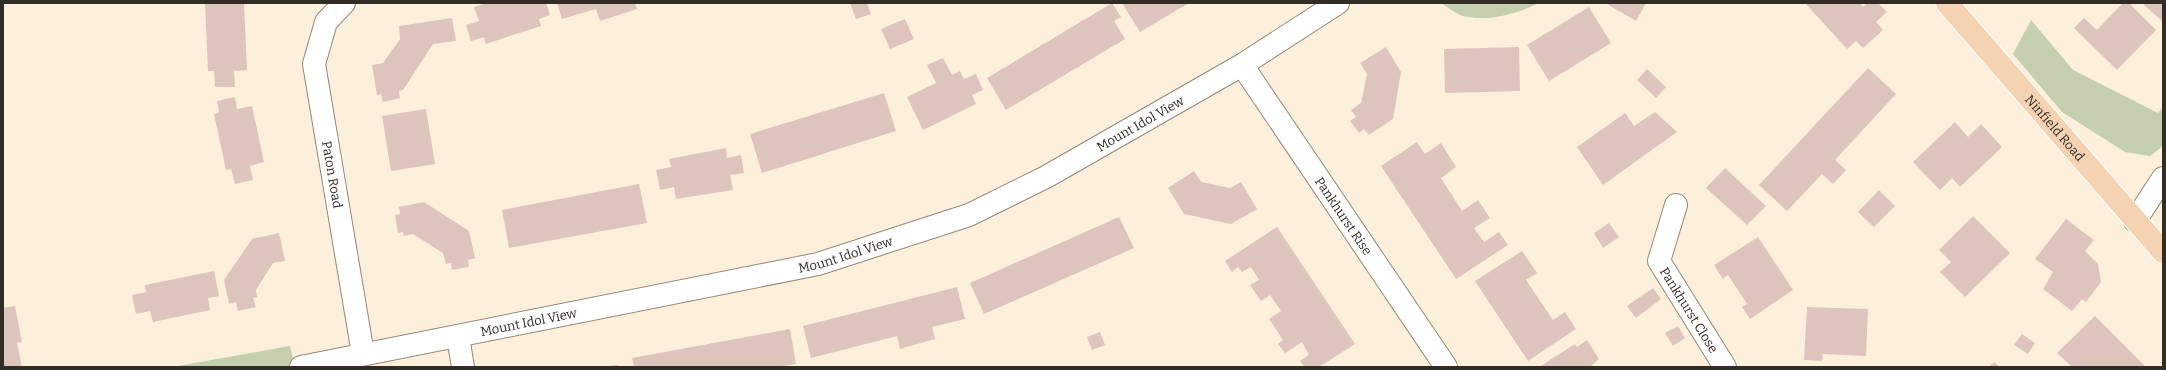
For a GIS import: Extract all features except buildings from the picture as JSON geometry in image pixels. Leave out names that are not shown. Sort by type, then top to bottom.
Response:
[{"type":"main road","name":"Ninfield Road","points":[[1947,3],[2135,222],[2163,252]]},
{"type":"street","name":"Paton Road","points":[[344,3],[326,22],[314,64],[363,354]]},
{"type":"street","name":"Mount Idol View","points":[[301,367],[458,337],[818,264],[968,215],[1046,177],[1242,65],[1338,3]]},
{"type":"street","name":"Pankhurst Rise","points":[[1242,65],[1446,367]]},
{"type":"street","points":[[2135,222],[2163,178]]},
{"type":"street","name":"Pankhurst Close","points":[[1676,205],[1659,261],[1725,367]]},
{"type":"street","points":[[458,337],[463,367]]},
{"type":"green space","points":[[1441,3],[1539,3],[1511,14],[1490,18],[1480,18],[1460,15]]},
{"type":"green space","points":[[2031,20],[2073,70],[2158,113],[2163,107],[2163,146],[2150,156],[2125,152],[2062,112],[2013,54]]},
{"type":"green space","points":[[290,346],[295,367],[172,367]]}]
